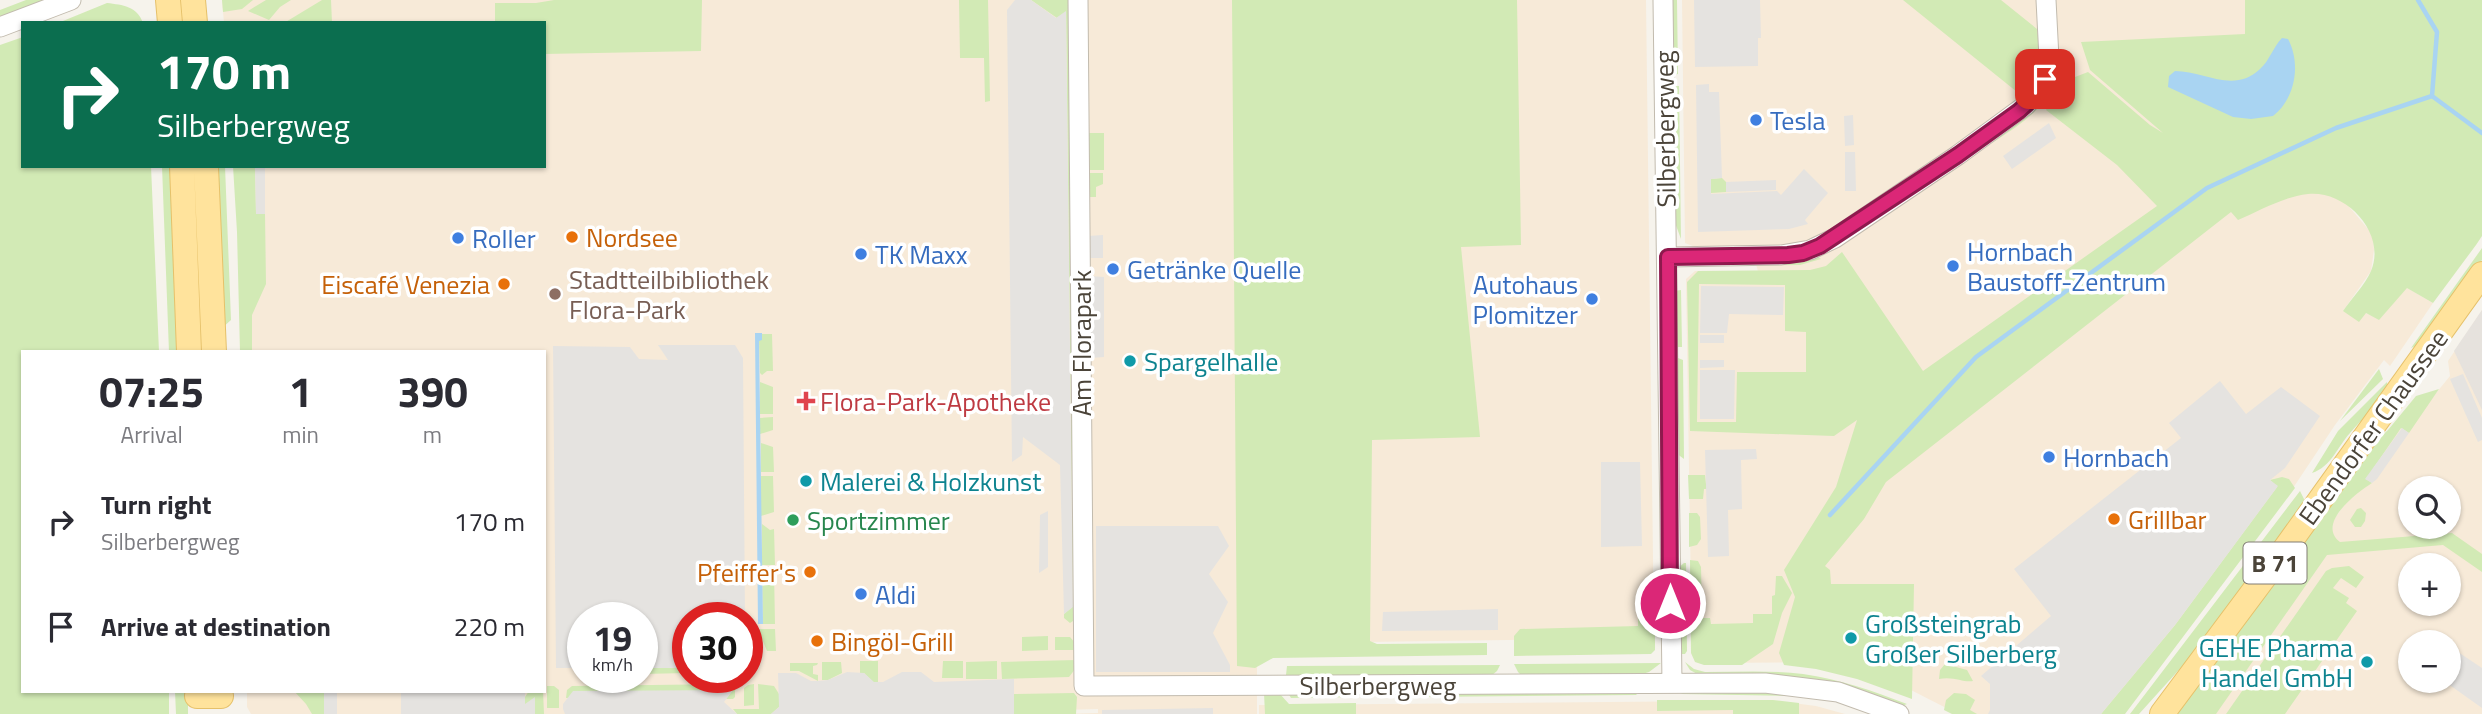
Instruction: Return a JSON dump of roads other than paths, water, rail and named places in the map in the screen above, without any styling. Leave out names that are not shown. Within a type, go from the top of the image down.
[{"type":"main road","points":[[168,0],[170,21]]},
{"type":"main road","points":[[193,0],[195,21]]},
{"type":"main road","points":[[182,168],[189,350]]},
{"type":"main road","points":[[206,168],[214,350]]},
{"type":"main road","name":"Ebendorfer Chaussee","points":[[2162,714],[2277,560],[2482,274]]},
{"type":"street","points":[[0,27],[71,0]]},
{"type":"street","name":"Am Florapark","points":[[1078,0],[1084,686]]},
{"type":"street","name":"Silberbergweg","points":[[1663,0],[1672,683]]},
{"type":"street","points":[[1668,257],[1781,255],[1811,250],[1835,238],[1958,155],[2026,105],[2041,87],[2049,58],[2046,0]]},
{"type":"street","name":"Silberbergweg","points":[[1084,686],[1765,682],[1850,695],[1899,714]]},
{"type":"water","points":[[2282,38],[2288,39],[2292,48],[2294,80],[2287,100],[2273,116],[2251,119],[2233,117],[2168,87],[2169,76],[2175,71],[2229,81],[2250,76],[2260,69]]},
{"type":"water","points":[[755,333],[762,333],[762,340],[759,341],[763,602],[758,602]]},
{"type":"waterway","points":[[2418,0],[2437,32],[2432,96],[2482,133]]},
{"type":"waterway","points":[[1830,515],[1976,357],[2207,188],[2336,128],[2432,96]]},
{"type":"place","name":"Tesla","points":[[1756,120]]},
{"type":"place","name":"Nordsee","points":[[572,237]]},
{"type":"place","name":"Roller","points":[[458,238]]},
{"type":"place","name":"TK Maxx","points":[[861,254]]},
{"type":"place","name":"Hornbach Baustoff-Zentrum","points":[[1953,266]]},
{"type":"place","name":"Getränke Quelle","points":[[1113,269]]},
{"type":"place","name":"Eiscafé Venezia","points":[[504,284]]},
{"type":"place","name":"Stadtteilbibliothek Flora-Park","points":[[555,294]]},
{"type":"place","name":"Autohaus Plomitzer","points":[[1592,299]]},
{"type":"place","name":"Spargelhalle","points":[[1130,361]]},
{"type":"place","name":"Flora-Park-Apotheke","points":[[806,401]]},
{"type":"place","name":"Hornbach","points":[[2049,457]]},
{"type":"place","name":"Malerei & Holzkunst","points":[[806,481]]},
{"type":"place","name":"Grillbar","points":[[2114,519]]},
{"type":"place","name":"Sportzimmer","points":[[793,520]]},
{"type":"place","name":"Pfeiffer's","points":[[810,572]]},
{"type":"place","name":"Aldi","points":[[861,594]]},
{"type":"place","name":"Großsteingrab Großer Silberberg","points":[[1851,638]]},
{"type":"place","name":"Bingöl-Grill","points":[[817,641]]},
{"type":"place","name":"GEHE Pharma Handel GmbH","points":[[2367,662]]}]
